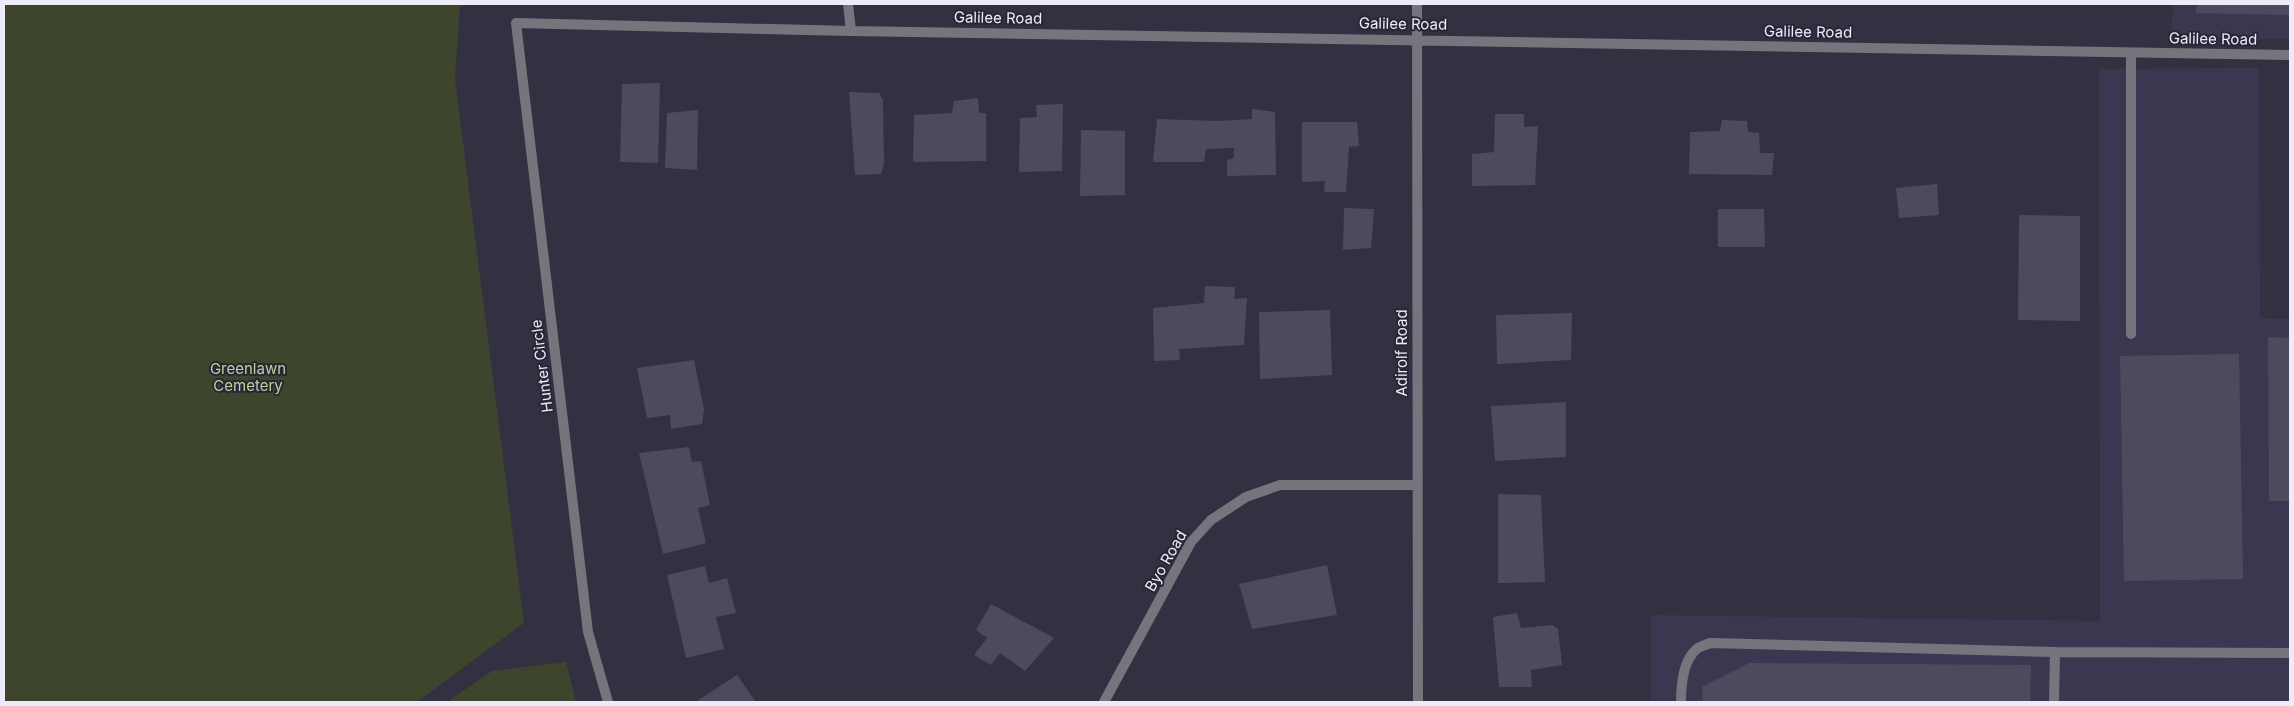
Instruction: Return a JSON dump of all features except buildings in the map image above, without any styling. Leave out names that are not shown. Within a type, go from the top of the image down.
[{"type":"street","points":[[848,4],[851,31]]},
{"type":"street","name":"Adirolf Road","points":[[1417,4],[1416,485],[1418,702]]},
{"type":"street","name":"Galilee Road","points":[[516,23],[851,31],[2290,55]]},
{"type":"street","name":"Hunter Circle","points":[[516,23],[588,632],[608,702]]},
{"type":"street","points":[[2131,53],[2131,334]]},
{"type":"street","name":"Byo Road","points":[[1104,702],[1191,542],[1211,520],[1246,497],[1280,485],[1416,485]]},
{"type":"street","points":[[1681,702],[1683,676],[1689,662],[1698,648],[1710,644],[2055,652],[2290,653]]},
{"type":"street","points":[[2054,702],[2055,652]]},
{"type":"shaded area","points":[[2173,4],[2290,4],[2290,39],[2171,38]]},
{"type":"shaded area","points":[[2259,68],[2260,318],[2290,319],[2290,702],[1651,702],[1651,615],[2100,621],[2099,69]]},
{"type":"green space","name":"Greenlawn Cemetery","points":[[4,4],[460,4],[455,79],[524,623],[417,702],[4,702]]},
{"type":"green space","points":[[566,662],[576,702],[447,702],[492,671]]}]
